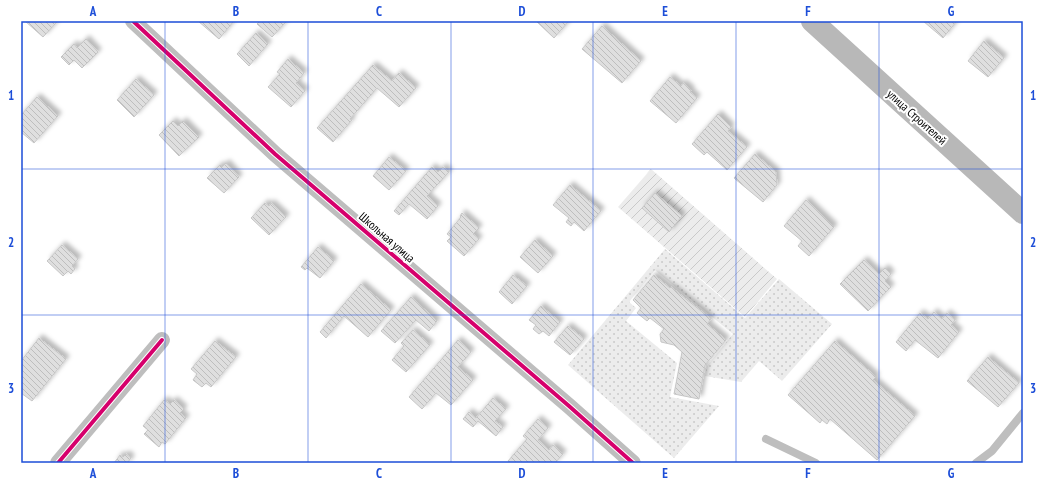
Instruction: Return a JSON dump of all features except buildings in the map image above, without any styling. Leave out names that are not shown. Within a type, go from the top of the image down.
[{"type":"main road","name":"улица Строителей","points":[[812,21],[1023,212]]},
{"type":"street","name":"Школьная улица","points":[[133,21],[275,154],[569,406],[633,463]]},
{"type":"street","points":[[58,463],[162,340]]},
{"type":"lane","points":[[976,463],[992,451],[1023,413]]},
{"type":"lane","points":[[766,438],[816,463]]},
{"type":"shaded area","points":[[651,169],[777,279],[745,317],[618,207]]},
{"type":"shaded area","points":[[665,249],[745,318],[779,279],[832,324],[782,381],[759,361],[741,382],[705,376],[707,366],[733,334],[655,270],[629,302],[636,308],[626,321],[677,363],[670,397],[719,406],[674,458],[568,365]]},
{"type":"cycle path","points":[[133,21],[275,154],[569,406],[633,463]]},
{"type":"cycle path","points":[[58,463],[162,340]]}]
